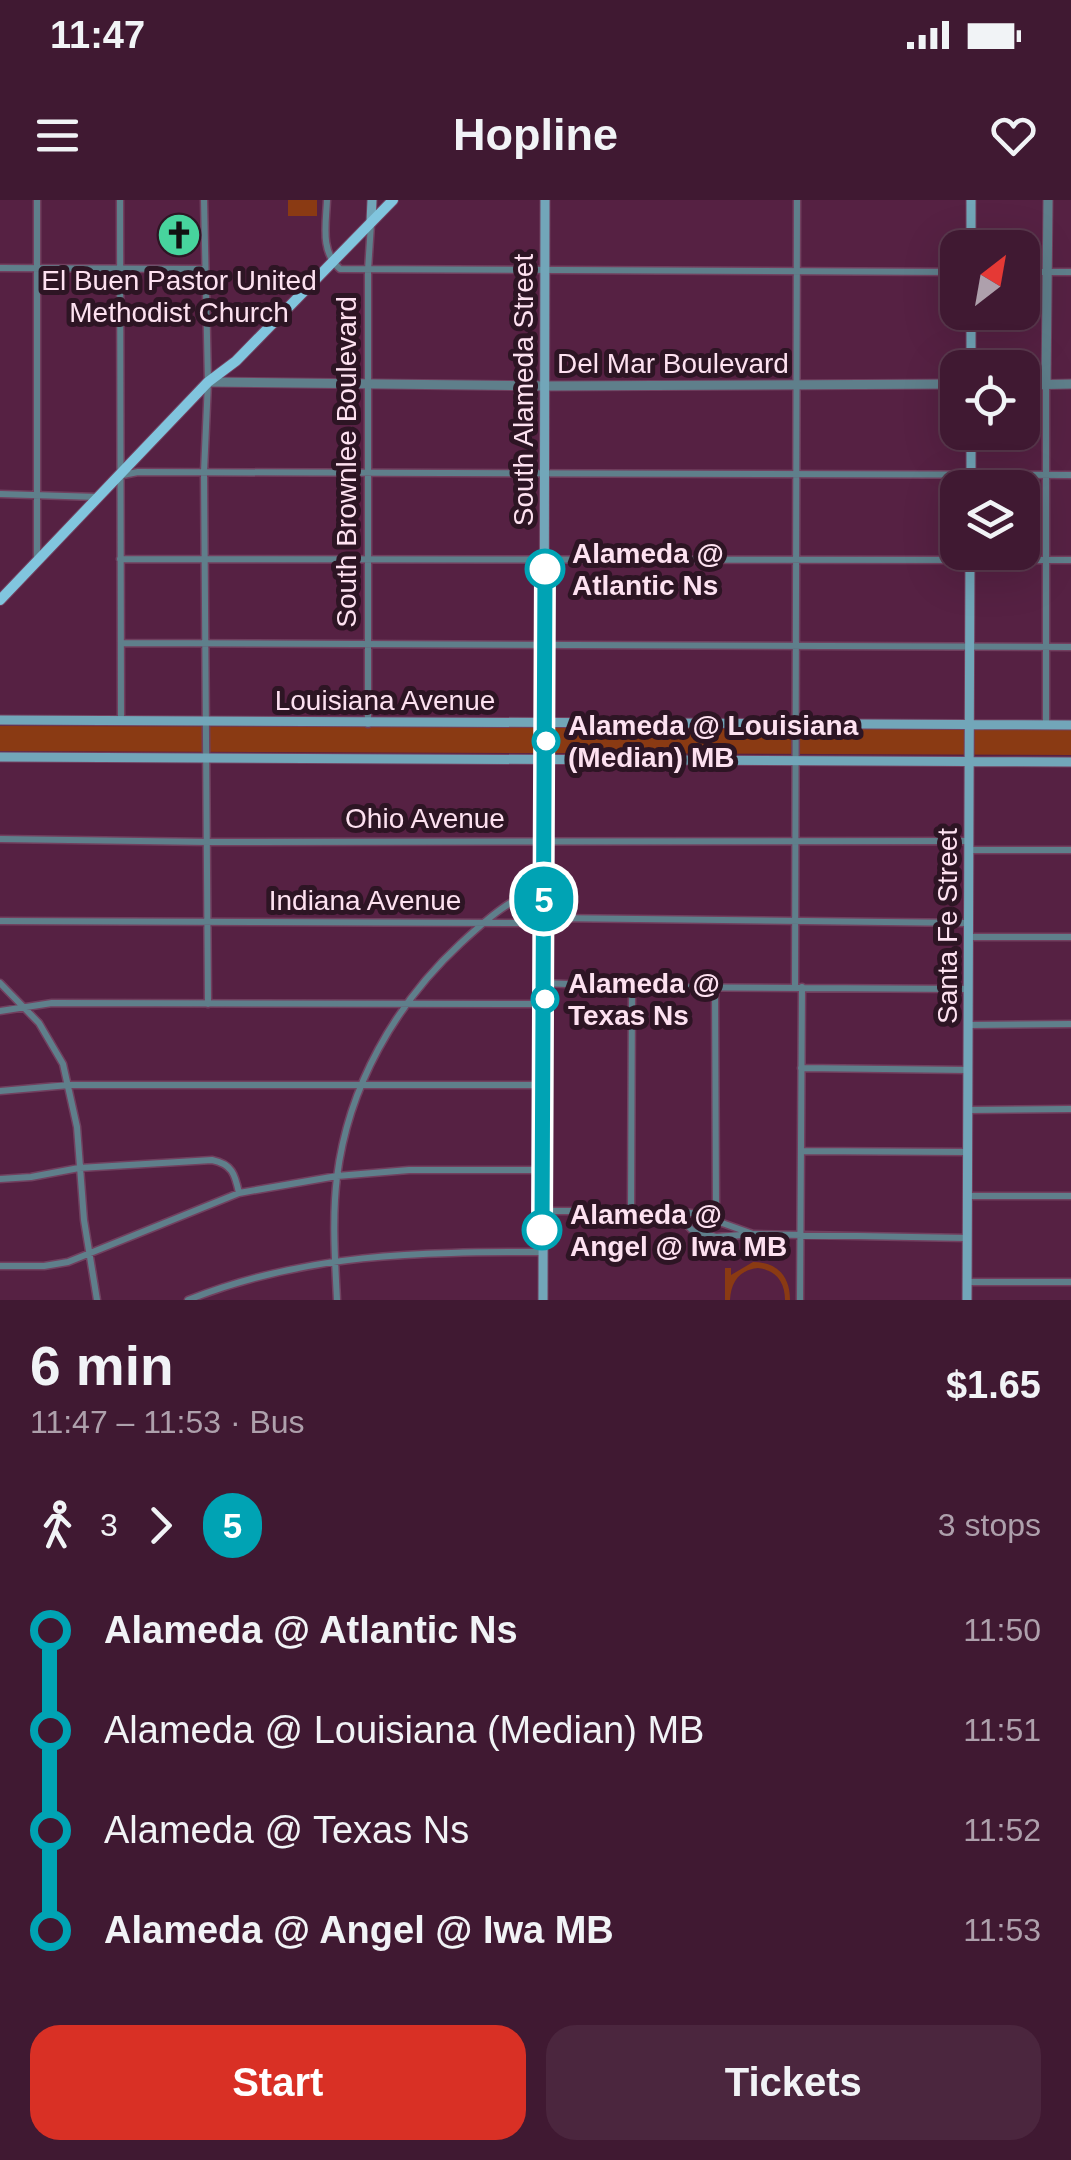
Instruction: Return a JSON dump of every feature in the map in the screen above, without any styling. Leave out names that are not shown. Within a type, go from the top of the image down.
[{"type":"main road","name":"South Brownlee Boulevard","points":[[372,200],[372,222]]},
{"type":"main road","points":[[0,600],[208,382],[236,361],[394,200]]},
{"type":"main road","name":"South Alameda Street","points":[[543,1300],[545,200]]},
{"type":"main road","points":[[971,200],[971,230]]},
{"type":"main road","name":"Santa Fe Street","points":[[967,1300],[970,570]]},
{"type":"main road","name":"Louisiana Avenue","points":[[0,720],[1071,725]]},
{"type":"main road","points":[[0,758],[1071,762]]},
{"type":"street","points":[[37,200],[37,560]]},
{"type":"street","points":[[120,200],[120,721]]},
{"type":"street","points":[[204,200],[208,382],[204,472],[208,1004]]},
{"type":"street","points":[[326,200],[326,247],[340,269],[940,272]]},
{"type":"street","points":[[797,200],[798,762],[794,841],[801,1068],[800,1300]]},
{"type":"street","points":[[1046,725],[1048,200]]},
{"type":"street","name":"South Brownlee Boulevard","points":[[368,724],[368,270],[372,222]]},
{"type":"street","points":[[0,268],[205,270]]},
{"type":"street","points":[[1040,272],[1071,272]]},
{"type":"street","name":"Del Mar Boulevard","points":[[208,382],[545,386],[940,384]]},
{"type":"street","points":[[1040,385],[1071,384]]},
{"type":"street","points":[[120,476],[138,472],[940,474]]},
{"type":"street","points":[[1040,475],[1071,475]]},
{"type":"street","points":[[0,494],[99,497]]},
{"type":"street","points":[[120,558],[795,560],[940,557]]},
{"type":"street","points":[[1040,560],[1071,560]]},
{"type":"street","points":[[121,643],[1071,647]]},
{"type":"street","name":"Ohio Avenue","points":[[0,839],[794,841],[1071,850]]},
{"type":"street","points":[[337,1300],[337,1176],[360,1085],[406,1004],[425,979],[483,922],[527,893],[544,888]]},
{"type":"street","name":"Indiana Avenue","points":[[0,921],[483,922],[553,918],[970,923]]},
{"type":"street","points":[[970,937],[1071,936]]},
{"type":"street","points":[[544,983],[970,988]]},
{"type":"street","points":[[0,984],[53,1044],[69,1084],[98,1300]]},
{"type":"street","points":[[631,1212],[632,987]]},
{"type":"street","points":[[711,1218],[716,1205],[715,987]]},
{"type":"street","points":[[0,1011],[52,1003],[545,1004]]},
{"type":"street","points":[[970,1025],[1071,1024]]},
{"type":"street","points":[[801,1068],[969,1070]]},
{"type":"street","points":[[0,1092],[69,1084],[543,1085]]},
{"type":"street","points":[[968,1110],[1071,1110]]},
{"type":"street","points":[[801,1152],[967,1152]]},
{"type":"street","points":[[0,1179],[79,1168],[212,1160],[225,1162],[232,1170],[239,1193]]},
{"type":"street","points":[[0,1266],[44,1266],[90,1255],[239,1193],[337,1176],[409,1170],[542,1170]]},
{"type":"street","points":[[966,1196],[1071,1196]]},
{"type":"street","points":[[542,1211],[678,1211],[754,1234]]},
{"type":"street","points":[[678,1211],[685,1225],[702,1234],[967,1238]]},
{"type":"street","points":[[188,1300],[251,1276],[335,1260],[437,1252],[542,1252]]},
{"type":"street","points":[[966,1282],[1071,1282]]},
{"type":"shaded area","points":[[288,200],[317,200],[317,216],[288,216]]},
{"type":"shaded area","points":[[0,726],[1071,728],[1071,755],[0,751]]},
{"type":"shaded area","points":[[753,1262],[781,1272],[790,1300],[785,1300],[778,1278],[758,1268],[741,1274],[734,1282],[730,1300],[725,1300],[725,1268],[731,1268],[731,1275]]},
{"type":"bus line","name":"5","points":[[542,1230],[545,569]]},
{"type":"place","name":"El Buen Pastor United Methodist Church","points":[[179,235]]},
{"type":"place","name":"Alameda @ Atlantic Ns","points":[[545,569]]},
{"type":"place","name":"Alameda @ Louisiana (Median) MB","points":[[546,741]]},
{"type":"place","name":"Alameda @ Texas Ns","points":[[545,999]]},
{"type":"place","name":"Alameda @ Angel @ Iwa MB","points":[[542,1230]]}]
